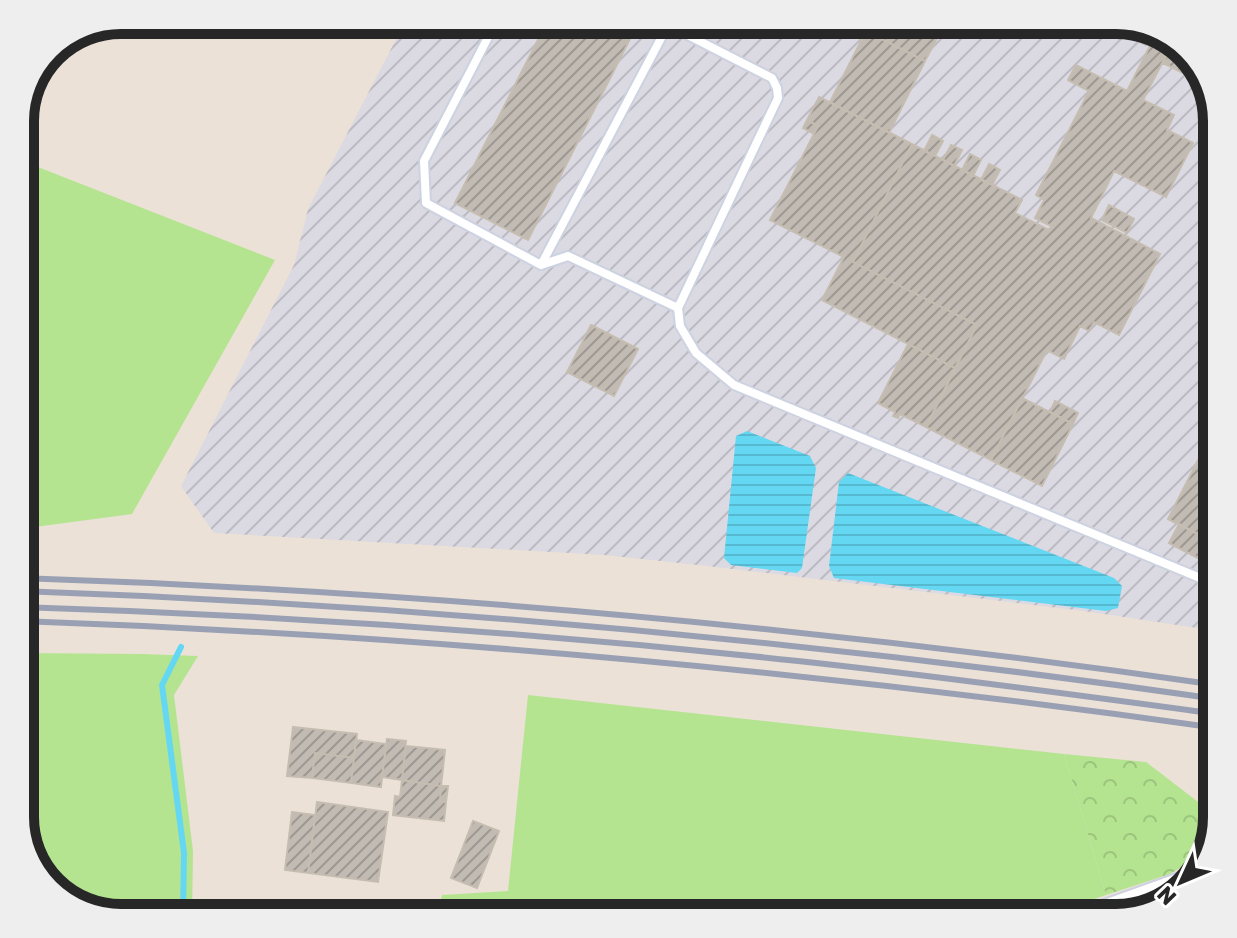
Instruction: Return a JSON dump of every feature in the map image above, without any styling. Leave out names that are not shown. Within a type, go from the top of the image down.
[{"type":"street","points":[[1116,904],[1171,884]]},
{"type":"lane","points":[[490,34],[424,161],[426,203],[541,265],[568,256],[678,308]]},
{"type":"lane","points":[[541,265],[663,34]]},
{"type":"lane","points":[[686,34],[772,78],[778,98],[678,308],[680,326],[696,353],[734,385],[1203,579]]},
{"type":"shaded area","points":[[399,34],[1116,34],[1154,43],[1178,59],[1185,68],[1200,98],[1203,121],[1203,629],[1084,611],[604,555],[214,533],[181,486],[294,265],[308,209]]},
{"type":"green space","points":[[34,165],[275,260],[132,514],[34,527]]},
{"type":"green space","points":[[34,653],[198,656],[174,695],[193,851],[192,904],[104,902],[83,895],[59,879],[43,855],[34,823]]},
{"type":"green space","points":[[528,695],[1064,754],[1106,895],[1079,904],[440,904],[442,895],[508,891]]},
{"type":"green space","points":[[1064,754],[1146,762],[1203,806],[1202,828],[1190,862],[1170,874],[1106,895]]},
{"type":"water","points":[[747,431],[810,456],[816,468],[802,568],[797,573],[731,565],[724,558],[736,436]]},
{"type":"water","points":[[848,473],[1114,578],[1122,586],[1118,608],[1106,611],[834,578],[829,566],[839,482]]},
{"type":"building","points":[[541,34],[632,35],[528,240],[455,203]]},
{"type":"building","points":[[864,34],[872,34],[925,61],[889,133],[830,102]]},
{"type":"building","points":[[872,34],[939,34],[925,61]]},
{"type":"building","points":[[1126,35],[1148,41],[1146,45]]},
{"type":"building","points":[[1152,42],[1168,51],[1143,100],[1174,115],[1167,130],[1193,143],[1166,197],[1114,171],[1091,218],[1160,254],[1119,335],[1094,322],[1089,331],[1080,326],[1064,359],[1047,350],[991,460],[926,427],[977,325],[853,262],[912,144],[1022,200],[1015,213],[1049,230],[1051,226],[1035,218],[1044,200],[1036,195],[1089,91],[1068,80],[1076,65],[1127,91]]},
{"type":"building","points":[[1168,52],[1190,77],[1163,63]]},
{"type":"building","points":[[819,97],[912,144],[853,262],[977,325],[955,368],[822,300],[844,257],[770,220],[818,126],[807,120]]},
{"type":"building","points":[[807,120],[818,126],[814,134],[803,128]]},
{"type":"building","points":[[932,135],[943,141],[935,156],[924,151]]},
{"type":"building","points":[[951,145],[962,150],[954,166],[943,160]]},
{"type":"building","points":[[970,154],[981,160],[973,176],[962,170]]},
{"type":"building","points":[[989,164],[1000,170],[992,185],[981,180]]},
{"type":"building","points":[[1109,205],[1134,219],[1127,233],[1102,220]]},
{"type":"building","points":[[591,325],[638,349],[614,396],[567,372]]},
{"type":"building","points":[[908,344],[955,368],[926,427],[900,414],[898,418],[893,416],[895,412],[878,403]]},
{"type":"building","points":[[1022,398],[1073,424],[1042,486],[991,460]]},
{"type":"building","points":[[1055,401],[1078,413],[1073,424],[1050,412]]},
{"type":"building","points":[[1203,450],[1203,537],[1168,519]]},
{"type":"building","points":[[1179,524],[1203,537],[1203,561],[1169,543]]},
{"type":"building","points":[[293,727],[357,734],[354,758],[315,753],[312,778],[287,776]]},
{"type":"building","points":[[387,739],[406,741],[402,780],[382,777]]},
{"type":"building","points":[[356,740],[386,744],[381,787],[351,783]]},
{"type":"building","points":[[406,746],[445,750],[441,786],[402,780]]},
{"type":"building","points":[[315,753],[354,758],[351,783],[312,778]]},
{"type":"building","points":[[402,780],[441,786],[440,801],[446,802],[444,821],[393,815],[395,796],[400,797]]},
{"type":"building","points":[[441,786],[448,786],[446,802],[440,801]]},
{"type":"building","points":[[317,802],[388,812],[378,882],[308,873]]},
{"type":"building","points":[[292,812],[315,815],[308,873],[285,870]]},
{"type":"building","points":[[473,821],[499,831],[477,888],[451,878]]},
{"type":"waterway","points":[[181,647],[162,685],[184,853],[183,904]]},
{"type":"railway","points":[[34,579],[321,592],[620,615],[919,646],[1203,683]]},
{"type":"railway","points":[[34,592],[320,606],[620,629],[919,660],[1203,697]]},
{"type":"railway","points":[[34,608],[312,620],[604,642],[903,673],[1203,712]]},
{"type":"railway","points":[[34,622],[320,636],[620,659],[919,690],[1203,726]]}]
